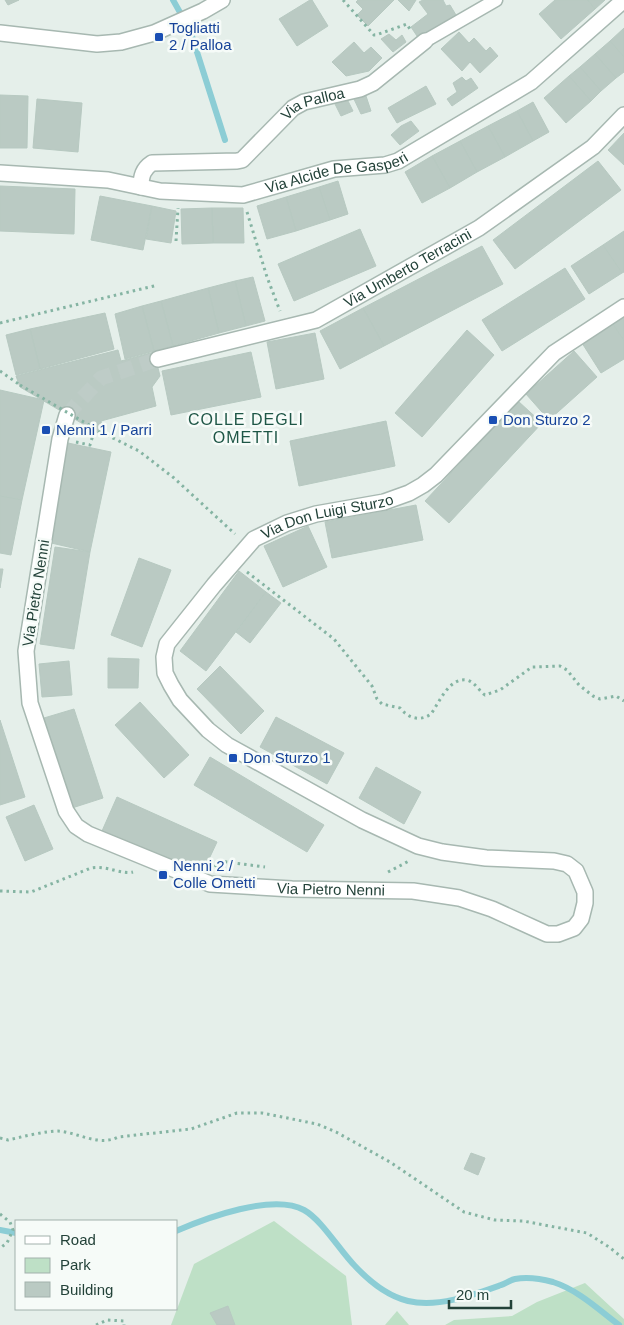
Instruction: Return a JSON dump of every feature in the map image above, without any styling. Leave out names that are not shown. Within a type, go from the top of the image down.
[{"type":"street","points":[[0,33],[98,44],[121,42],[171,26],[222,0]]},
{"type":"street","name":"Via Alcide De Gasperi","points":[[0,173],[108,180],[160,192],[243,194],[334,169],[385,165],[398,160],[532,82],[624,0]]},
{"type":"street","name":"Via Palloa","points":[[141,187],[144,168],[152,163],[242,160],[293,108],[304,102],[360,89],[373,83],[422,43]]},
{"type":"street","name":"Via Umberto Terracini","points":[[158,359],[316,320],[368,293],[479,228],[593,147],[624,115]]},
{"type":"street","name":"Via Don Luigi Sturzo","points":[[442,852],[418,846],[362,820],[240,754],[208,730],[180,700],[170,685],[165,673],[164,657],[167,644],[254,539],[287,523],[316,514],[384,502],[424,485],[436,475],[554,353],[624,307]]},
{"type":"street","name":"Via Pietro Nenni","points":[[67,415],[60,439],[26,651],[30,703],[66,811],[76,826],[88,834],[210,884],[292,889],[413,891],[459,898],[492,909],[547,934],[566,932],[574,928],[581,919],[585,892],[576,871],[567,864],[554,861],[486,858],[442,852]]},
{"type":"lane","name":"Via Palloa","points":[[422,43],[496,0]]},
{"type":"path","points":[[343,0],[374,34],[376,35],[407,24],[422,43]]},
{"type":"path","points":[[176,241],[179,192]]},
{"type":"path","points":[[243,194],[259,251],[281,312],[303,324]]},
{"type":"path","points":[[0,323],[158,285]]},
{"type":"path","points":[[0,371],[11,380],[101,432],[139,451],[185,486],[247,547]]},
{"type":"path","points":[[60,439],[90,445],[96,428]]},
{"type":"path","points":[[234,562],[334,639],[372,686],[377,699],[382,704],[400,708],[405,714],[412,717],[426,718],[431,714],[452,684],[458,681],[467,680],[485,695],[500,690],[534,666],[560,666],[567,670],[578,685],[593,696],[600,698],[616,696],[624,701]]},
{"type":"path","points":[[0,891],[31,892],[100,866],[132,873],[144,857]]},
{"type":"path","points":[[0,1138],[8,1140],[57,1131],[94,1139],[113,1140],[118,1137],[190,1130],[237,1113],[262,1113],[317,1124],[336,1132],[390,1162],[464,1212],[495,1220],[523,1221],[587,1233],[624,1259]]},
{"type":"path","points":[[0,1214],[10,1222],[13,1230],[7,1243],[0,1248]]},
{"type":"path","points":[[96,1325],[107,1320],[124,1321],[124,1325]]},
{"type":"green space","points":[[274,1221],[346,1276],[352,1325],[171,1325],[194,1264]]},
{"type":"green space","points":[[585,1283],[624,1319],[624,1325],[445,1325],[454,1320],[512,1316],[537,1302]]},
{"type":"green space","points":[[397,1311],[409,1325],[385,1325]]},
{"type":"building","points":[[5,0],[19,0],[8,5]]},
{"type":"building","points":[[312,0],[328,26],[297,46],[279,19]]},
{"type":"building","points":[[358,0],[394,0],[368,26],[357,15],[363,9],[356,2]]},
{"type":"building","points":[[398,0],[416,0],[409,11]]},
{"type":"building","points":[[423,0],[443,0],[446,6],[450,5],[456,15],[419,39],[411,27],[428,14],[419,2]]},
{"type":"building","points":[[555,0],[588,0],[595,9],[561,39],[539,14]]},
{"type":"building","points":[[588,0],[605,0],[595,9]]},
{"type":"building","points":[[624,28],[624,57],[610,41]]},
{"type":"building","points":[[459,32],[469,43],[474,38],[486,51],[490,47],[498,56],[480,73],[470,62],[462,71],[441,49]]},
{"type":"building","points":[[389,34],[396,40],[402,35],[406,42],[393,52],[381,39]]},
{"type":"building","points":[[610,41],[624,57],[624,72],[616,78],[595,54]]},
{"type":"building","points":[[354,42],[364,53],[371,47],[382,58],[369,71],[346,76],[332,62]]},
{"type":"building","points":[[595,54],[616,78],[601,91],[580,67]]},
{"type":"building","points":[[580,67],[601,91],[591,101],[569,76]]},
{"type":"building","points":[[569,76],[591,101],[566,123],[544,98]]},
{"type":"building","points":[[462,77],[466,81],[471,78],[478,88],[452,106],[447,99],[457,92],[453,83]]},
{"type":"building","points":[[426,86],[436,104],[397,123],[388,108]]},
{"type":"building","points":[[365,93],[371,111],[361,114],[353,97]]},
{"type":"building","points":[[0,95],[28,96],[27,148],[0,148]]},
{"type":"building","points":[[346,97],[353,111],[341,116],[334,102]]},
{"type":"building","points":[[37,99],[82,103],[78,152],[33,148]]},
{"type":"building","points":[[533,102],[549,132],[533,141],[517,111]]},
{"type":"building","points":[[517,111],[533,141],[505,157],[488,126]]},
{"type":"building","points":[[411,121],[419,131],[400,145],[391,135],[401,126]]},
{"type":"building","points":[[488,126],[505,157],[477,172],[460,141]]},
{"type":"building","points":[[624,133],[624,165],[608,150]]},
{"type":"building","points":[[460,141],[477,172],[450,188],[432,156]]},
{"type":"building","points":[[432,156],[450,188],[422,203],[405,172]]},
{"type":"building","points":[[598,161],[621,190],[515,269],[493,240]]},
{"type":"building","points":[[338,181],[348,214],[330,220],[319,187]]},
{"type":"building","points":[[0,186],[75,189],[74,234],[0,231]]},
{"type":"building","points":[[319,187],[330,220],[296,231],[286,197]]},
{"type":"building","points":[[100,196],[152,206],[143,250],[91,240]]},
{"type":"building","points":[[286,197],[296,231],[267,239],[257,206]]},
{"type":"building","points":[[152,206],[176,211],[171,243],[146,239]]},
{"type":"building","points":[[212,208],[243,208],[244,243],[213,243]]},
{"type":"building","points":[[212,208],[213,243],[182,244],[181,209]]},
{"type":"building","points":[[360,229],[376,266],[294,301],[278,264]]},
{"type":"building","points":[[624,231],[624,272],[622,273],[603,245]]},
{"type":"building","points":[[603,245],[622,273],[589,294],[571,266]]},
{"type":"building","points":[[482,246],[503,284],[384,346],[363,308]]},
{"type":"building","points":[[565,268],[585,299],[502,351],[482,320]]},
{"type":"building","points":[[253,277],[265,321],[246,326],[235,281]]},
{"type":"building","points":[[235,281],[246,326],[219,333],[208,288]]},
{"type":"building","points":[[208,288],[219,333],[173,346],[161,301]]},
{"type":"building","points":[[161,301],[173,346],[154,351],[142,306]]},
{"type":"building","points":[[142,306],[154,351],[125,359],[115,314]]},
{"type":"building","points":[[363,308],[384,346],[340,369],[320,331]]},
{"type":"building","points":[[105,313],[114,349],[40,369],[30,329]]},
{"type":"building","points":[[624,317],[624,341],[613,324]]},
{"type":"building","points":[[613,324],[624,341],[624,359],[601,373],[582,343]]},
{"type":"building","points":[[30,329],[40,369],[16,375],[6,335]]},
{"type":"building","points":[[467,330],[494,355],[422,437],[395,413]]},
{"type":"building","points":[[315,333],[324,379],[276,389],[267,342]]},
{"type":"building","points":[[118,350],[121,361],[154,352],[160,376],[152,387],[156,406],[101,421],[102,430],[100,434],[20,387],[16,376]]},
{"type":"building","points":[[574,351],[597,377],[549,420],[526,394]]},
{"type":"building","points":[[251,352],[261,397],[171,415],[162,371]]},
{"type":"building","points":[[0,390],[44,400],[22,500],[0,496]]},
{"type":"building","points":[[518,401],[542,423],[449,523],[425,501]]},
{"type":"building","points":[[386,421],[395,466],[299,486],[290,441]]},
{"type":"building","points":[[68,443],[111,452],[90,552],[47,542]]},
{"type":"building","points":[[0,496],[22,500],[11,555],[0,553]]},
{"type":"building","points":[[416,505],[423,540],[332,558],[325,522]]},
{"type":"building","points":[[308,526],[327,567],[283,587],[264,546]]},
{"type":"building","points":[[55,547],[90,552],[74,649],[40,644]]},
{"type":"building","points":[[139,558],[171,570],[142,647],[111,635]]},
{"type":"building","points":[[0,569],[3,569],[0,588]]},
{"type":"building","points":[[239,571],[266,592],[206,671],[180,651]]},
{"type":"building","points":[[266,592],[281,603],[250,643],[236,632]]},
{"type":"building","points":[[108,658],[139,659],[138,688],[108,688]]},
{"type":"building","points":[[69,661],[72,695],[42,697],[39,664]]},
{"type":"building","points":[[220,666],[264,711],[241,734],[197,689]]},
{"type":"building","points":[[140,702],[189,755],[164,778],[115,725]]},
{"type":"building","points":[[74,709],[103,798],[72,808],[44,718]]},
{"type":"building","points":[[276,717],[344,753],[327,784],[260,747]]},
{"type":"building","points":[[0,720],[25,797],[0,805]]},
{"type":"building","points":[[210,757],[324,825],[307,852],[194,785]]},
{"type":"building","points":[[376,767],[421,792],[404,824],[359,798]]},
{"type":"building","points":[[117,797],[217,842],[201,876],[102,831]]},
{"type":"building","points":[[34,805],[53,849],[25,861],[6,817]]},
{"type":"building","points":[[471,1153],[485,1158],[478,1175],[464,1169]]},
{"type":"building","points":[[228,1306],[235,1325],[217,1325],[210,1313]]},
{"type":"waterway","points":[[173,0],[190,30],[225,140]]},
{"type":"waterway","points":[[178,1230],[240,1209],[275,1204],[291,1205],[311,1215],[367,1278],[379,1288],[400,1299],[419,1303],[443,1302],[479,1293],[515,1279],[539,1279],[562,1285],[571,1290],[619,1325]]},
{"type":"waterway","points":[[0,1230],[15,1233]]},
{"type":"tunnel","points":[[67,415],[101,378],[158,359]]},
{"type":"place","name":"Togliatti 2 / Palloa","points":[[159,37]]},
{"type":"place","name":"Don Sturzo 2","points":[[493,420]]},
{"type":"place","name":"Nenni 1 / Parri","points":[[46,430]]},
{"type":"place","name":"Don Sturzo 1","points":[[233,758]]},
{"type":"place","name":"Nenni 2 / Colle Ometti","points":[[163,875]]},
{"type":"district","name":"COLLE DEGLI OMETTI","points":[[246,428]]}]
